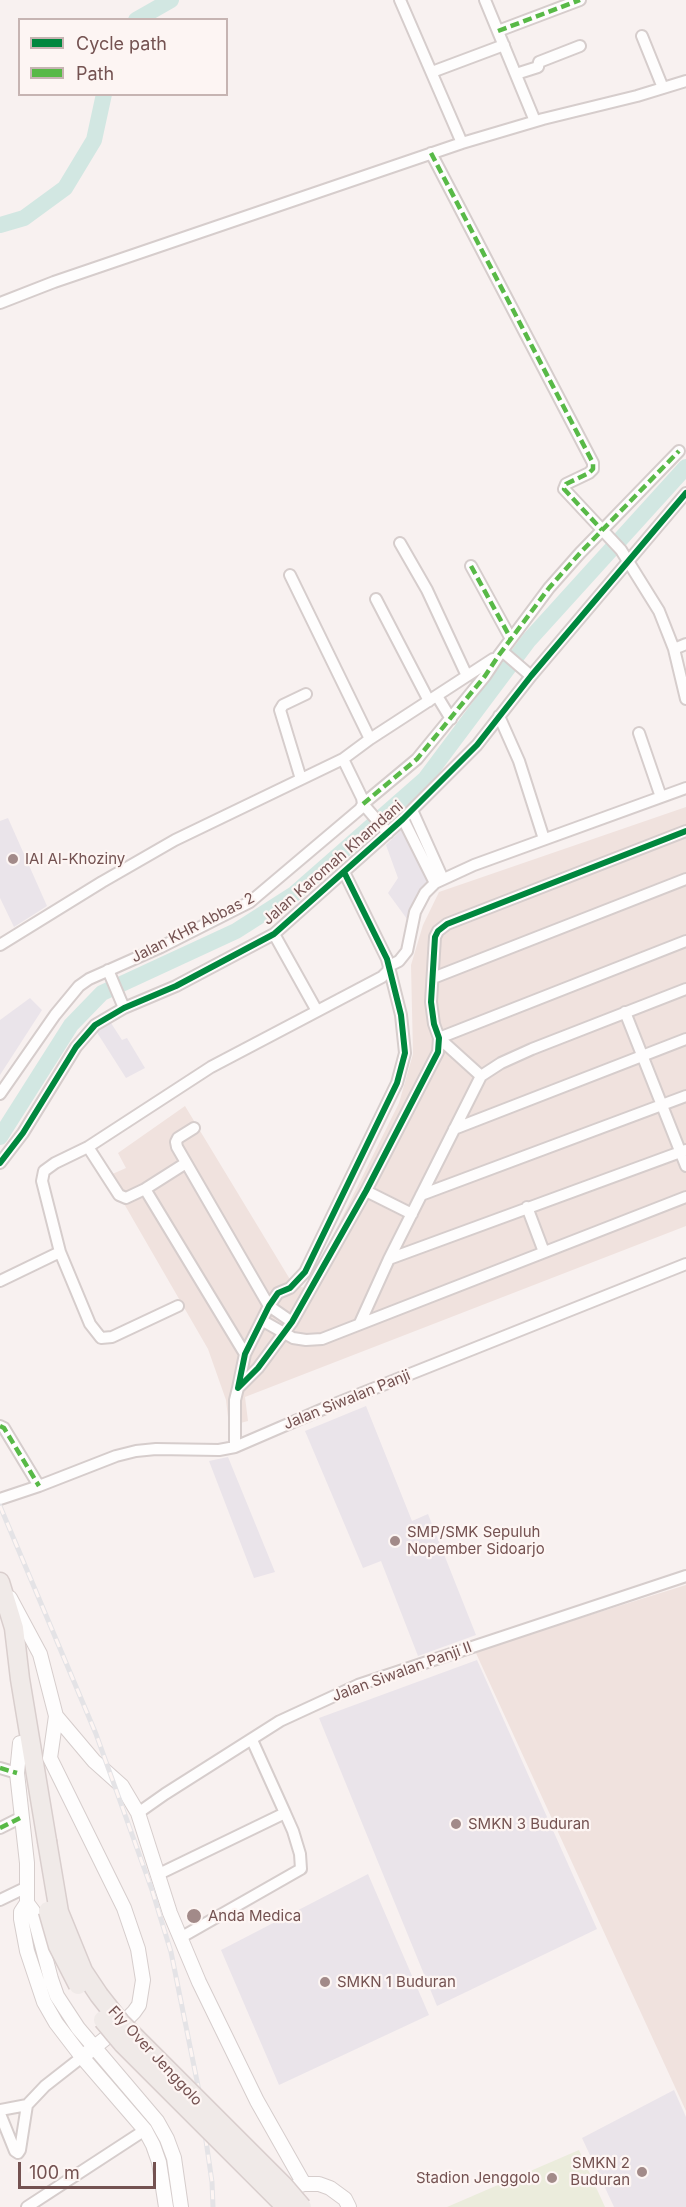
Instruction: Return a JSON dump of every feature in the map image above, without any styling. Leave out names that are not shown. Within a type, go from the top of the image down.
[{"type":"highway","points":[[0,1582],[14,1628],[41,1844]]},
{"type":"highway","points":[[0,1618],[20,1743],[41,1844]]},
{"type":"highway","name":"Fly Over Jenggolo","points":[[41,1844],[41,1881],[58,1946],[71,1974],[88,2001],[123,2044],[286,2207]]},
{"type":"highway","name":"Fly Over Jenggolo","points":[[41,1844],[59,1912],[83,1971],[99,1995],[121,2023],[284,2186],[302,2207]]},
{"type":"street","points":[[400,0],[462,143]]},
{"type":"street","points":[[485,0],[535,122]]},
{"type":"street","points":[[498,31],[573,1]]},
{"type":"street","points":[[642,36],[663,88]]},
{"type":"street","points":[[432,72],[504,45]]},
{"type":"street","points":[[516,74],[580,46]]},
{"type":"street","points":[[0,303],[54,282],[315,192],[387,170],[431,153],[686,81]]},
{"type":"street","points":[[431,153],[592,463],[593,469],[589,473],[566,484],[564,489],[621,550],[659,611],[674,649],[686,699]]},
{"type":"street","name":"Jalan KHR Abbas 2","points":[[0,1094],[70,994],[89,979],[109,973],[250,902],[360,809],[366,807],[417,759],[503,654],[511,639],[549,588],[605,533],[679,451]]},
{"type":"street","name":"Jalan Karomah Khamdani","points":[[0,1163],[23,1133],[64,1064],[95,1025],[123,1005],[176,986],[274,934],[344,872],[386,830],[404,819],[477,745],[527,673],[629,562],[686,494]]},
{"type":"street","points":[[400,543],[427,590],[467,676]]},
{"type":"street","points":[[471,566],[511,639]]},
{"type":"street","points":[[290,575],[370,739]]},
{"type":"street","points":[[376,599],[433,698],[451,719]]},
{"type":"street","points":[[674,649],[686,644]]},
{"type":"street","points":[[0,945],[175,840],[343,759],[370,739],[503,654],[527,673]]},
{"type":"street","points":[[301,779],[280,710],[283,705],[306,694]]},
{"type":"street","points":[[499,716],[519,761],[544,839]]},
{"type":"street","points":[[639,733],[661,797]]},
{"type":"street","points":[[343,759],[366,807],[386,830]]},
{"type":"street","points":[[178,1306],[112,1337],[101,1338],[90,1324],[60,1252],[42,1176],[49,1167],[88,1147],[211,1067],[382,977],[389,966],[399,961],[407,951],[419,902],[439,881],[474,865],[686,788]]},
{"type":"street","points":[[412,810],[439,881]]},
{"type":"street","points":[[404,819],[439,881]]},
{"type":"street","points":[[481,1076],[440,1038],[434,1024],[431,1002],[435,937],[438,931],[447,924],[686,831]]},
{"type":"street","points":[[235,1447],[235,1400],[245,1354],[269,1306],[279,1293],[290,1288],[305,1272],[397,1083],[405,1053],[401,1015],[389,966],[344,872]]},
{"type":"street","points":[[433,978],[686,879]]},
{"type":"street","points":[[274,934],[317,1011]]},
{"type":"street","points":[[440,1038],[686,941]]},
{"type":"street","points":[[109,973],[123,1005]]},
{"type":"street","points":[[360,1323],[389,1259],[481,1076],[501,1063],[686,989]]},
{"type":"street","points":[[625,1012],[662,1106],[683,1151],[686,1166]]},
{"type":"street","points":[[238,1388],[258,1368],[292,1322],[366,1191],[431,1068],[438,1052],[440,1038]]},
{"type":"street","points":[[454,1129],[686,1039]]},
{"type":"street","points":[[421,1195],[686,1096]]},
{"type":"street","points":[[194,1128],[178,1138],[176,1142],[186,1163],[269,1306],[292,1322]]},
{"type":"street","points":[[88,1147],[118,1195],[126,1198],[186,1163]]},
{"type":"street","points":[[389,1259],[683,1151]]},
{"type":"street","points":[[145,1189],[245,1354]]},
{"type":"street","points":[[366,1191],[412,1214]]},
{"type":"street","points":[[263,1321],[293,1338],[314,1341],[686,1197]]},
{"type":"street","points":[[527,1207],[544,1252]]},
{"type":"street","points":[[0,1281],[60,1252]]},
{"type":"street","name":"Jalan Siwalan Panji","points":[[0,1499],[116,1456],[136,1451],[219,1450],[235,1447],[341,1402],[686,1264]]},
{"type":"street","points":[[0,1426],[4,1428],[39,1486]]},
{"type":"street","name":"Jalan Siwalan Panji II","points":[[138,1813],[280,1721],[358,1685],[686,1576]]},
{"type":"street","points":[[0,1582],[40,1654],[56,1716],[50,1758],[124,1908],[138,1949],[143,1980],[139,2005],[116,2030],[45,2086],[27,2105],[0,2112],[4,2141],[18,2153],[21,2150],[27,2105]]},
{"type":"street","points":[[56,1716],[94,1761],[122,1786],[138,1813],[180,1938],[257,2101],[304,2184]]},
{"type":"street","points":[[180,1938],[301,1869],[300,1854],[285,1813],[252,1740]]},
{"type":"street","points":[[20,1743],[16,1773],[27,1863],[27,1902],[21,1912],[27,1951],[41,1994],[56,2023],[145,2130],[159,2162],[166,2207]]},
{"type":"street","points":[[0,1768],[16,1773]]},
{"type":"street","points":[[159,1874],[285,1813]]},
{"type":"street","points":[[0,1828],[20,1818]]},
{"type":"street","points":[[0,1900],[27,1887]]},
{"type":"street","points":[[27,1902],[33,1911],[57,1996],[66,2012],[157,2121],[167,2139],[174,2158],[181,2207]]},
{"type":"street","points":[[27,2207],[145,2130]]},
{"type":"street","points":[[286,2207],[288,2192],[304,2184],[319,2184],[330,2188],[345,2199],[350,2207]]},
{"type":"shaded area","points":[[686,807],[686,1226],[245,1397],[248,1421],[229,1426],[226,1400],[208,1349],[108,1176],[126,1168],[118,1153],[185,1106],[294,1286],[307,1288],[399,1103],[413,1054],[411,965],[423,925],[439,892]]},
{"type":"shaded area","name":"IAI Al-Khoziny","points":[[8,818],[47,906],[14,927],[0,898],[0,821]]},
{"type":"shaded area","points":[[412,819],[439,875],[429,881],[421,892],[407,919],[388,893],[398,878],[386,845]]},
{"type":"shaded area","points":[[30,998],[42,1010],[0,1075],[0,1020]]},
{"type":"shaded area","points":[[111,1023],[122,1040],[127,1038],[145,1068],[126,1078],[96,1031]]},
{"type":"shaded area","name":"SMP/SMK Sepuluh Nopember Sidoarjo","points":[[366,1406],[412,1521],[428,1514],[476,1635],[418,1656],[381,1561],[363,1568],[305,1431]]},
{"type":"shaded area","points":[[228,1457],[275,1572],[254,1578],[209,1461]]},
{"type":"shaded area","points":[[686,1585],[686,2111],[475,1651]]},
{"type":"shaded area","name":"SMKN 3 Buduran","points":[[477,1660],[597,1929],[437,2006],[319,1718]]},
{"type":"shaded area","name":"SMKN 1 Buduran","points":[[368,1874],[429,2015],[279,2085],[221,1950]]},
{"type":"shaded area","name":"SMKN 2 Buduran","points":[[674,2090],[686,2117],[686,2207],[614,2207],[582,2138]]},
{"type":"green space","name":"Stadion Jenggolo","points":[[579,2150],[605,2207],[447,2207]]},
{"type":"waterway","points":[[140,18],[171,0]]},
{"type":"waterway","points":[[0,225],[24,218],[65,188],[94,140],[104,96]]},
{"type":"waterway","points":[[0,1137],[71,1025],[102,993],[236,931],[294,894],[425,779],[529,640],[686,467]]},
{"type":"railway","points":[[0,1506],[96,1734],[152,1890],[171,1952],[198,2086],[212,2182],[213,2207]]},
{"type":"marked path","points":[[498,31],[580,0]]},
{"type":"marked path","points":[[431,153],[593,463],[593,469],[589,473],[566,484],[564,489],[602,530]]},
{"type":"marked path","points":[[363,804],[417,759],[485,676],[549,588],[679,451]]},
{"type":"marked path","points":[[471,566],[511,639]]},
{"type":"marked path","points":[[0,1426],[4,1428],[39,1486]]},
{"type":"marked path","points":[[0,1768],[17,1773]]},
{"type":"marked path","points":[[0,1828],[20,1818]]},
{"type":"cycle path","points":[[0,1163],[23,1133],[76,1047],[95,1025],[124,1008],[176,986],[274,934],[403,819],[477,745],[531,676],[686,493]]},
{"type":"cycle path","points":[[344,872],[387,959],[401,1015],[405,1053],[397,1083],[305,1272],[290,1288],[278,1293],[245,1354],[238,1388],[258,1368],[292,1322],[366,1191],[438,1052],[439,1038],[434,1024],[431,1002],[435,937],[438,931],[447,924],[686,831]]},
{"type":"place","name":"IAI Al-Khoziny","points":[[13,859]]},
{"type":"place","name":"SMP/SMK Sepuluh Nopember Sidoarjo","points":[[395,1541]]},
{"type":"place","name":"SMKN 3 Buduran","points":[[456,1824]]},
{"type":"place","name":"Anda Medica","points":[[194,1916]]},
{"type":"place","name":"SMKN 1 Buduran","points":[[325,1982]]},
{"type":"place","name":"SMKN 2 Buduran","points":[[642,2172]]},
{"type":"place","name":"Stadion Jenggolo","points":[[552,2178]]}]
